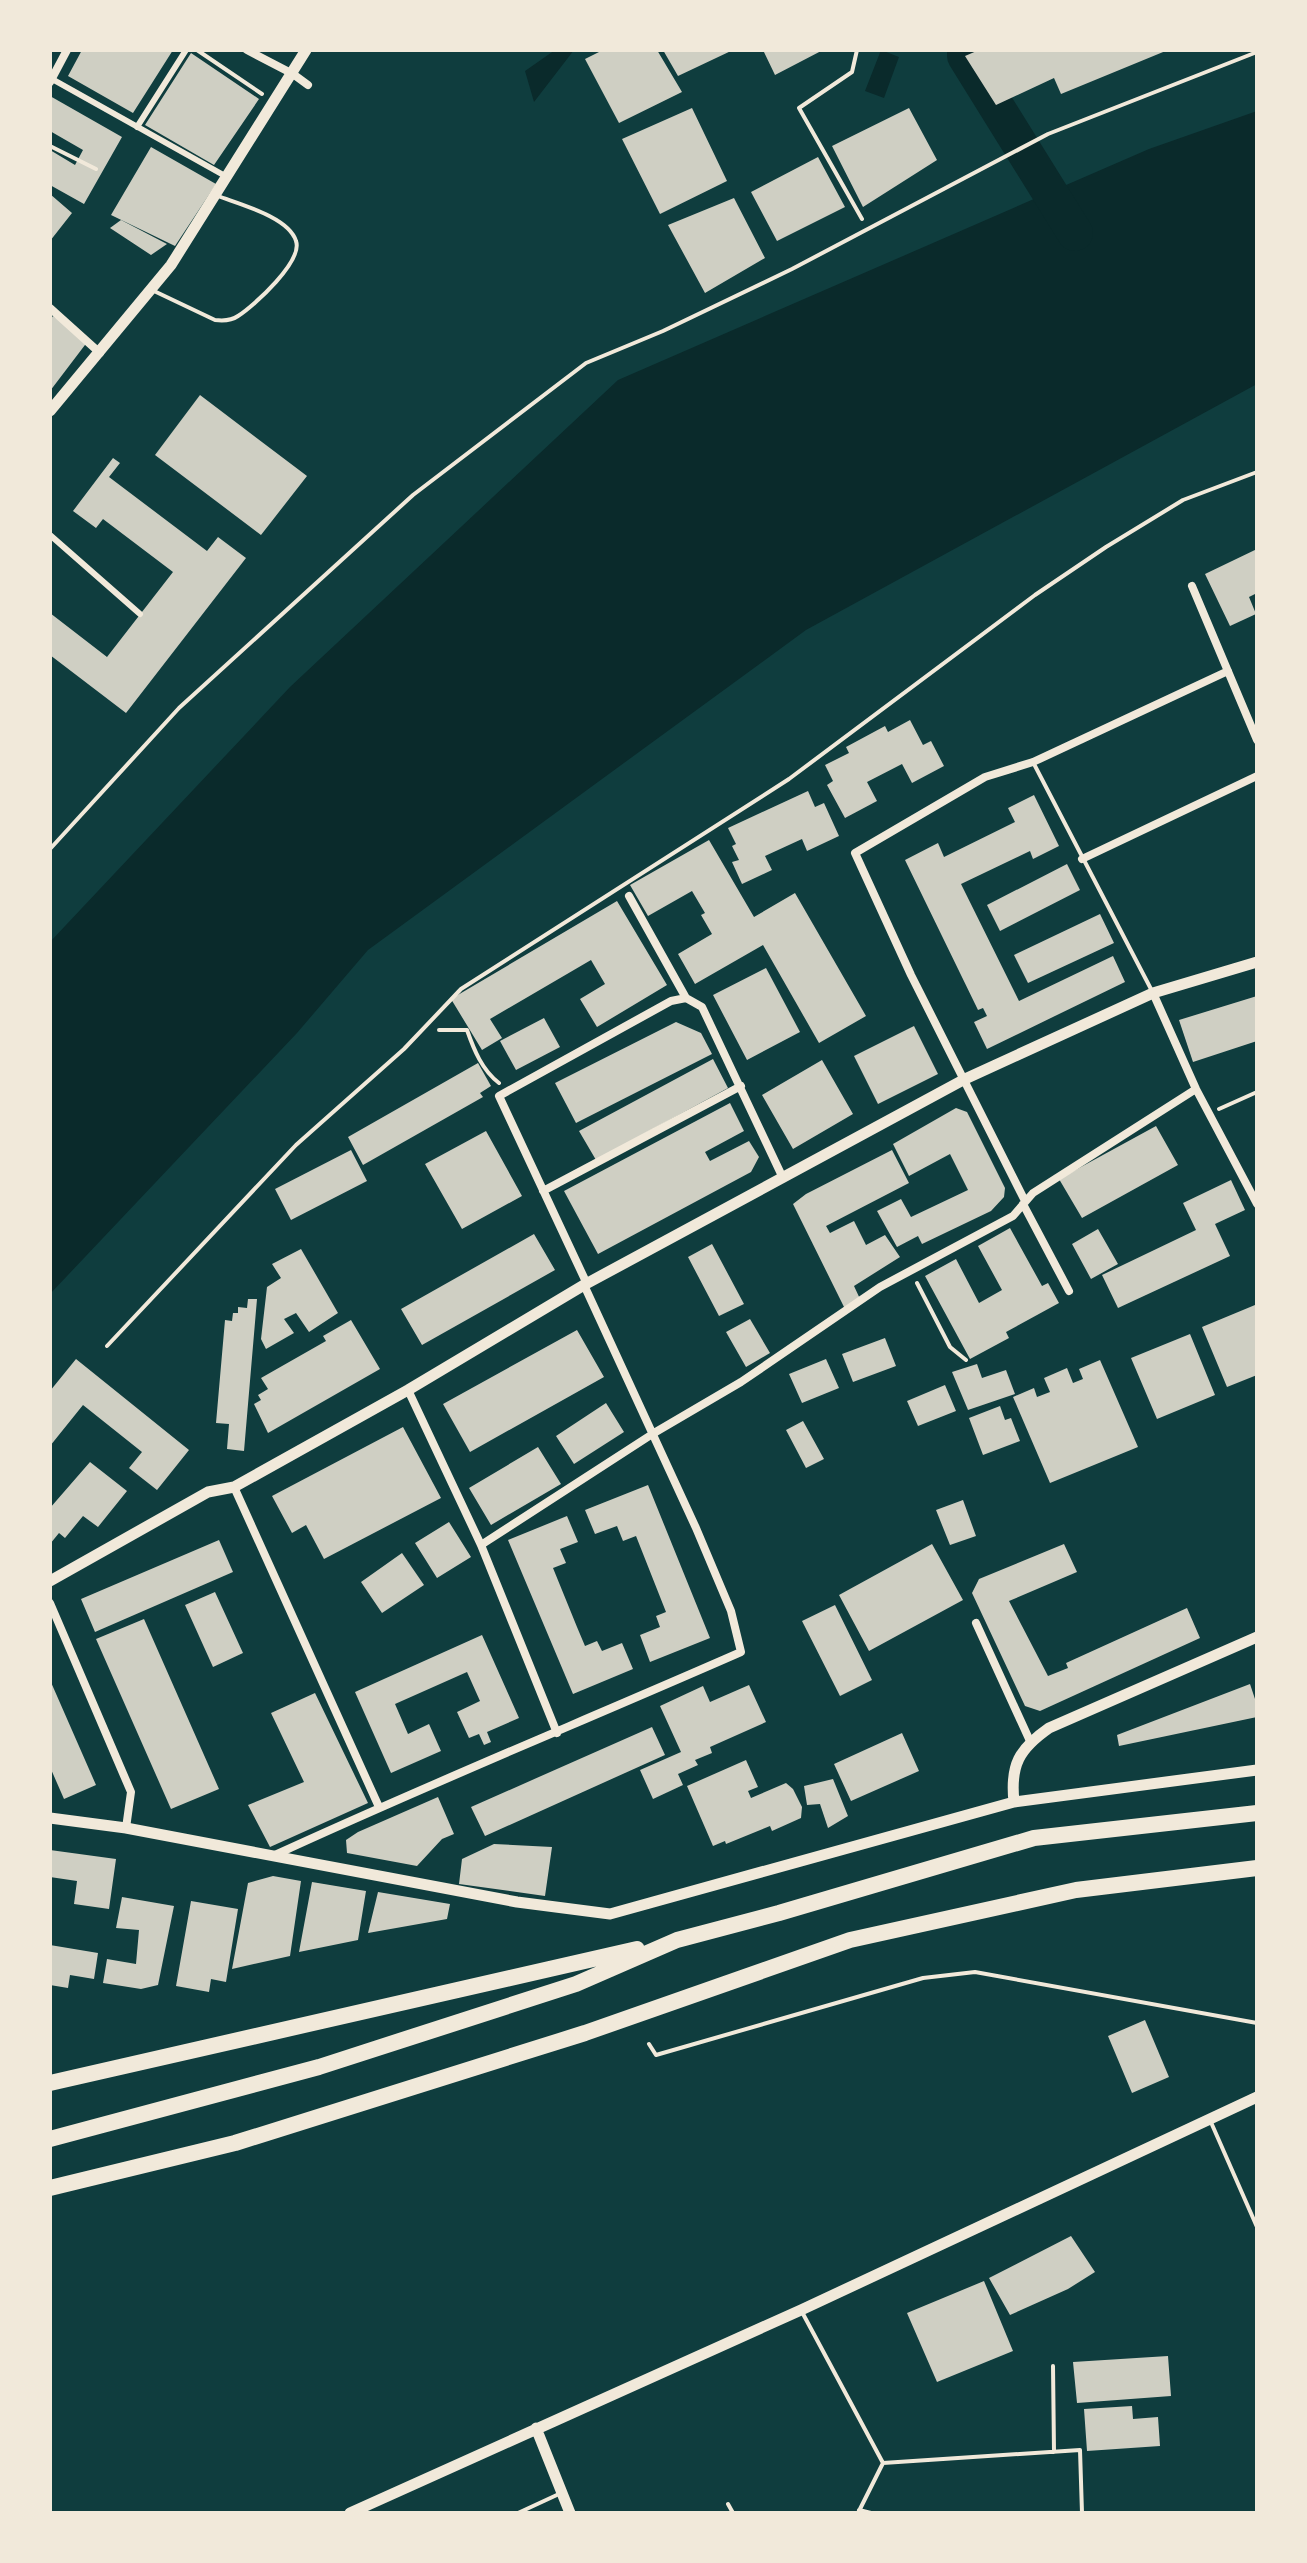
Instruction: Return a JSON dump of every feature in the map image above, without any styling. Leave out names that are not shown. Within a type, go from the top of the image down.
[{"type":"highway","points":[[50,2083],[677,1940],[1034,1838],[1257,1813]]},
{"type":"highway","points":[[50,2188],[265,2133],[585,2033],[850,1940],[1076,1890],[1257,1868]]},
{"type":"highway","points":[[50,2139],[334,2062],[576,1984],[677,1940]]},
{"type":"street","points":[[67,50],[51,79],[227,177]]},
{"type":"street","points":[[137,127],[186,50]]},
{"type":"street","points":[[247,50],[308,85]]},
{"type":"street","points":[[50,411],[171,265],[306,50]]},
{"type":"street","points":[[50,308],[100,353]]},
{"type":"street","points":[[50,535],[140,614]]},
{"type":"street","points":[[1192,586],[1257,740]]},
{"type":"street","points":[[1069,1291],[911,975],[855,853],[985,777],[1033,762],[1228,671]]},
{"type":"street","points":[[1082,859],[1257,776]]},
{"type":"street","points":[[629,896],[686,998],[702,1007],[782,1176]]},
{"type":"street","points":[[50,1581],[208,1492],[234,1487],[408,1390],[586,1284],[965,1079],[1153,993],[1257,962]]},
{"type":"street","points":[[1153,993],[1196,1089],[1257,1204]]},
{"type":"street","points":[[271,1857],[379,1807],[741,1652],[731,1611],[654,1433],[499,1096],[671,1001],[686,998]]},
{"type":"street","points":[[543,1191],[741,1086]]},
{"type":"street","points":[[481,1545],[654,1433],[741,1382],[837,1314],[910,1270],[1013,1216],[1033,1193],[1196,1089]]},
{"type":"street","points":[[408,1390],[481,1545],[557,1733]]},
{"type":"street","points":[[234,1487],[379,1807]]},
{"type":"street","points":[[50,1603],[131,1792],[126,1828]]},
{"type":"street","points":[[976,1623],[1030,1741]]},
{"type":"street","points":[[1014,1802],[1011,1780],[1021,1753],[1030,1741],[1049,1728],[1257,1637]]},
{"type":"street","points":[[50,1818],[126,1828],[517,1902],[610,1914],[1014,1802],[1257,1770]]},
{"type":"street","points":[[350,2513],[801,2310],[1257,2097]]},
{"type":"street","points":[[536,2428],[570,2513]]},
{"type":"lane","points":[[857,50],[852,72],[799,108],[862,219]]},
{"type":"lane","points":[[50,146],[96,169]]},
{"type":"lane","points":[[150,290],[215,320],[225,321],[237,317],[289,267],[297,255],[296,241],[286,226],[216,195]]},
{"type":"lane","points":[[107,1346],[296,1145],[404,1049],[461,989],[789,779],[1035,595],[1106,547],[1183,500],[1257,472]]},
{"type":"lane","points":[[1033,762],[1153,993]]},
{"type":"lane","points":[[649,2044],[656,2055],[923,1978],[975,1972],[1257,2023]]},
{"type":"lane","points":[[1209,2118],[1257,2227]]},
{"type":"lane","points":[[801,2310],[883,2463]]},
{"type":"lane","points":[[1053,2366],[1054,2452]]},
{"type":"lane","points":[[883,2463],[1080,2450],[1082,2513]]},
{"type":"lane","points":[[871,2513],[858,2511],[883,2463]]},
{"type":"lane","points":[[518,2513],[562,2493]]},
{"type":"lane","points":[[728,2504],[733,2513]]},
{"type":"path","points":[[197,50],[267,98],[270,91]]},
{"type":"path","points":[[50,849],[179,708],[413,495],[586,363],[663,331],[792,269],[1048,134],[1257,52]]},
{"type":"path","points":[[425,1025],[440,1031],[467,1030],[475,1053],[490,1077],[505,1092]]},
{"type":"path","points":[[1209,1114],[1257,1092]]},
{"type":"path","points":[[910,1270],[950,1347],[966,1360]]},
{"type":"water","points":[[555,50],[574,50],[534,102],[525,71]]},
{"type":"water","points":[[881,50],[899,57],[884,98],[865,91]]},
{"type":"water","points":[[1257,111],[1257,384],[806,630],[368,950],[297,1033],[50,1294],[50,942],[290,687],[618,380],[1149,149]]},
{"type":"building","points":[[82,50],[173,50],[133,113],[68,76]]},
{"type":"building","points":[[603,50],[657,50],[682,92],[619,123],[585,59]]},
{"type":"building","points":[[663,50],[733,50],[678,76]]},
{"type":"building","points":[[763,50],[823,50],[775,75]]},
{"type":"building","points":[[979,50],[1168,50],[1061,94],[1054,78],[996,105],[965,56]]},
{"type":"building","points":[[191,53],[259,99],[214,165],[145,125]]},
{"type":"building","points":[[50,96],[122,137],[84,204],[50,185],[50,150],[75,165],[83,150],[50,131]]},
{"type":"building","points":[[692,108],[727,181],[660,214],[622,139]]},
{"type":"building","points":[[909,108],[937,160],[863,207],[832,146]]},
{"type":"building","points":[[151,147],[216,184],[175,246],[111,215]]},
{"type":"building","points":[[818,157],[845,207],[777,241],[751,192]]},
{"type":"building","points":[[50,194],[72,213],[50,241]]},
{"type":"building","points":[[734,198],[765,258],[705,293],[668,225]]},
{"type":"building","points":[[121,220],[167,244],[151,255],[110,228]]},
{"type":"building","points":[[53,316],[88,341],[50,391],[50,320]]},
{"type":"building","points":[[200,395],[307,476],[261,535],[155,455]]},
{"type":"building","points":[[113,458],[120,463],[109,477],[207,551],[218,537],[246,558],[126,713],[50,655],[50,613],[107,657],[173,572],[103,519],[96,528],[73,511]]},
{"type":"building","points":[[1257,549],[1257,593],[1249,597],[1256,614],[1230,626],[1205,574]]},
{"type":"building","points":[[910,720],[923,745],[931,741],[944,766],[912,783],[902,764],[867,782],[877,801],[845,818],[827,785],[833,781],[825,765],[849,753],[846,747],[885,726],[888,732]]},
{"type":"building","points":[[808,791],[815,807],[824,803],[839,836],[807,851],[802,839],[765,856],[772,870],[742,884],[732,862],[739,860],[728,828]]},
{"type":"building","points":[[1034,795],[1059,846],[1033,859],[1030,851],[961,884],[1019,1001],[1113,956],[1125,982],[987,1049],[974,1022],[987,1016],[983,1008],[978,1010],[905,860],[938,843],[944,857],[1015,822],[1008,808]]},
{"type":"building","points":[[709,840],[754,917],[795,893],[866,1016],[819,1043],[763,945],[695,984],[678,954],[712,934],[701,915],[705,913],[692,891],[648,916],[630,885]]},
{"type":"building","points":[[1067,864],[1080,890],[1000,931],[987,905]]},
{"type":"building","points":[[617,901],[667,985],[597,1027],[580,999],[605,984],[591,960],[490,1019],[502,1038],[482,1050],[451,999]]},
{"type":"building","points":[[1100,914],[1114,943],[1028,983],[1014,955]]},
{"type":"building","points":[[766,968],[800,1032],[747,1060],[713,995]]},
{"type":"building","points":[[1257,996],[1257,1041],[1193,1062],[1179,1020]]},
{"type":"building","points":[[544,1018],[560,1047],[516,1070],[500,1041]]},
{"type":"building","points":[[676,1022],[701,1033],[712,1054],[576,1123],[555,1083]]},
{"type":"building","points":[[914,1026],[938,1074],[878,1104],[854,1056]]},
{"type":"building","points":[[713,1059],[728,1088],[596,1160],[579,1131]]},
{"type":"building","points":[[822,1060],[853,1114],[793,1149],[762,1095]]},
{"type":"building","points":[[478,1063],[491,1086],[480,1093],[483,1097],[363,1165],[348,1137]]},
{"type":"building","points":[[730,1103],[744,1131],[705,1152],[710,1161],[749,1141],[759,1157],[751,1172],[598,1254],[564,1191]]},
{"type":"building","points":[[956,1108],[967,1112],[1005,1188],[1004,1197],[991,1211],[922,1244],[918,1236],[897,1247],[877,1211],[901,1199],[911,1217],[968,1190],[950,1154],[909,1176],[893,1144]]},
{"type":"building","points":[[1156,1126],[1178,1165],[1082,1218],[1059,1179]]},
{"type":"building","points":[[486,1131],[522,1196],[462,1229],[425,1164]]},
{"type":"building","points":[[351,1150],[367,1181],[291,1220],[275,1189]]},
{"type":"building","points":[[892,1150],[909,1183],[826,1226],[830,1233],[854,1221],[866,1245],[885,1235],[900,1257],[854,1286],[861,1301],[846,1311],[793,1204],[806,1194]]},
{"type":"building","points":[[1231,1180],[1245,1210],[1215,1224],[1230,1256],[1118,1308],[1102,1275],[1196,1230],[1183,1203]]},
{"type":"building","points":[[1010,1228],[1042,1286],[1048,1283],[1059,1303],[1006,1332],[1009,1338],[970,1359],[925,1276],[956,1259],[979,1303],[1002,1290],[978,1246]]},
{"type":"building","points":[[1098,1229],[1118,1264],[1091,1279],[1072,1244]]},
{"type":"building","points":[[534,1234],[555,1270],[422,1345],[401,1309]]},
{"type":"building","points":[[712,1244],[744,1304],[719,1316],[688,1257]]},
{"type":"building","points":[[301,1249],[338,1313],[309,1332],[296,1313],[284,1319],[294,1333],[266,1349],[261,1339],[267,1287],[281,1278],[272,1264]]},
{"type":"building","points":[[248,1299],[257,1299],[244,1451],[227,1449],[229,1424],[216,1423],[225,1320],[232,1321],[238,1307],[247,1308]]},
{"type":"building","points":[[1255,1305],[1257,1375],[1227,1387],[1202,1327]]},
{"type":"building","points":[[750,1319],[770,1353],[746,1367],[726,1332]]},
{"type":"building","points":[[351,1320],[380,1369],[268,1433],[254,1404],[261,1400],[258,1395],[268,1389],[261,1378],[326,1341],[323,1336]]},
{"type":"building","points":[[577,1330],[604,1377],[470,1452],[443,1404]]},
{"type":"building","points":[[1190,1334],[1215,1395],[1157,1419],[1131,1358]]},
{"type":"building","points":[[885,1338],[896,1366],[853,1382],[842,1354]]},
{"type":"building","points":[[76,1359],[189,1450],[157,1490],[129,1468],[142,1452],[83,1405],[50,1446],[50,1391]]},
{"type":"building","points":[[826,1359],[839,1388],[802,1403],[789,1374]]},
{"type":"building","points":[[1100,1360],[1138,1447],[1050,1483],[1013,1397],[1034,1388],[1037,1397],[1050,1392],[1044,1378],[1067,1368],[1073,1383],[1083,1379],[1079,1369]]},
{"type":"building","points":[[977,1364],[982,1378],[1006,1370],[1015,1394],[968,1410],[952,1372]]},
{"type":"building","points":[[945,1385],[956,1411],[918,1426],[907,1401]]},
{"type":"building","points":[[606,1403],[624,1432],[574,1464],[556,1436]]},
{"type":"building","points":[[1000,1406],[1005,1420],[1011,1418],[1020,1441],[983,1455],[969,1418]]},
{"type":"building","points":[[803,1421],[824,1459],[806,1468],[786,1430]]},
{"type":"building","points":[[403,1427],[441,1498],[324,1559],[306,1525],[292,1533],[272,1496]]},
{"type":"building","points":[[538,1447],[561,1484],[491,1525],[469,1488]]},
{"type":"building","points":[[90,1462],[127,1491],[98,1527],[83,1516],[65,1538],[59,1533],[50,1544],[50,1508]]},
{"type":"building","points":[[648,1485],[710,1638],[650,1662],[640,1635],[660,1627],[656,1616],[666,1612],[636,1536],[623,1541],[617,1526],[595,1534],[585,1510]]},
{"type":"building","points":[[963,1500],[976,1536],[950,1545],[936,1510]]},
{"type":"building","points":[[567,1516],[578,1542],[560,1549],[566,1563],[553,1568],[585,1646],[597,1641],[602,1651],[622,1643],[633,1669],[573,1694],[508,1540]]},
{"type":"building","points":[[449,1522],[471,1557],[437,1578],[415,1543]]},
{"type":"building","points":[[219,1540],[233,1572],[95,1632],[81,1599]]},
{"type":"building","points":[[932,1544],[963,1600],[869,1651],[839,1595]]},
{"type":"building","points":[[1064,1544],[1077,1572],[1009,1601],[1048,1676],[1068,1668],[1066,1663],[1187,1608],[1200,1638],[1040,1711],[1025,1706],[972,1593],[979,1579]]},
{"type":"building","points":[[402,1553],[424,1585],[382,1613],[361,1582]]},
{"type":"building","points":[[215,1592],[243,1653],[213,1667],[185,1605]]},
{"type":"building","points":[[835,1605],[872,1680],[840,1696],[802,1621]]},
{"type":"building","points":[[144,1619],[219,1789],[171,1809],[96,1639]]},
{"type":"building","points":[[482,1635],[519,1718],[487,1732],[491,1742],[484,1745],[479,1734],[469,1738],[457,1712],[480,1701],[467,1672],[395,1704],[408,1734],[429,1724],[441,1751],[391,1773],[355,1692]]},
{"type":"building","points":[[50,1680],[96,1785],[64,1799],[50,1767]]},
{"type":"building","points":[[1250,1684],[1257,1705],[1257,1717],[1119,1746],[1117,1735]]},
{"type":"building","points":[[749,1685],[766,1722],[710,1747],[712,1753],[695,1760],[698,1765],[678,1774],[683,1785],[653,1799],[640,1770],[681,1752],[660,1706],[703,1686],[710,1702]]},
{"type":"building","points":[[315,1693],[368,1803],[270,1847],[248,1805],[304,1782],[271,1713]]},
{"type":"building","points":[[652,1727],[665,1755],[485,1836],[471,1807]]},
{"type":"building","points":[[902,1733],[919,1771],[851,1801],[834,1764]]},
{"type":"building","points":[[746,1760],[758,1787],[748,1791],[751,1798],[786,1783],[793,1789],[802,1807],[801,1818],[772,1831],[770,1826],[726,1844],[725,1841],[713,1846],[687,1786]]},
{"type":"building","points":[[833,1779],[848,1816],[828,1828],[820,1804],[807,1805],[804,1786]]},
{"type":"building","points":[[438,1797],[454,1834],[442,1839],[417,1866],[347,1853],[346,1840],[358,1832]]},
{"type":"building","points":[[494,1844],[552,1847],[545,1896],[459,1884],[462,1859]]},
{"type":"building","points":[[50,1850],[116,1859],[109,1909],[74,1904],[77,1881],[50,1877]]},
{"type":"building","points":[[273,1876],[301,1881],[290,1956],[232,1969],[248,1883]]},
{"type":"building","points":[[312,1882],[366,1891],[358,1940],[299,1952]]},
{"type":"building","points":[[378,1892],[450,1904],[447,1919],[368,1933]]},
{"type":"building","points":[[122,1897],[174,1906],[158,1985],[141,1989],[103,1983],[107,1959],[136,1964],[139,1930],[116,1928]]},
{"type":"building","points":[[191,1901],[238,1909],[226,1982],[211,1979],[209,1992],[176,1986]]},
{"type":"building","points":[[50,1945],[98,1953],[94,1979],[70,1975],[68,1988],[50,1985]]},
{"type":"building","points":[[1145,2020],[1169,2077],[1132,2093],[1108,2036]]},
{"type":"building","points":[[1071,2236],[1095,2272],[1068,2289],[1010,2315],[989,2278]]},
{"type":"building","points":[[984,2281],[1013,2351],[937,2382],[907,2313]]},
{"type":"building","points":[[1168,2356],[1171,2396],[1077,2403],[1073,2362]]},
{"type":"building","points":[[1132,2406],[1133,2419],[1158,2417],[1160,2446],[1087,2451],[1084,2409]]},
{"type":"waterway","points":[[965,50],[965,56],[1075,233]]}]
